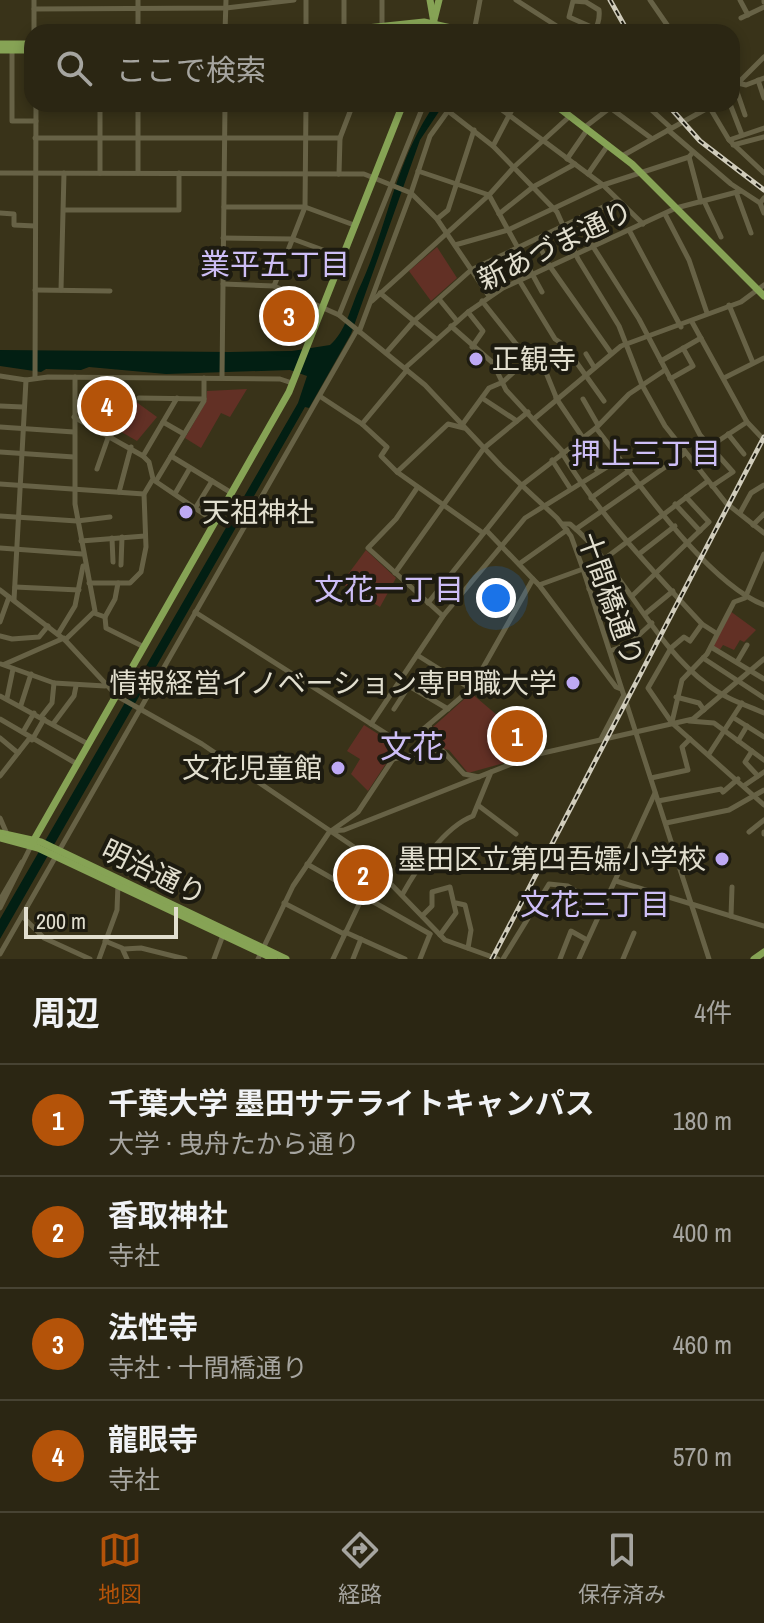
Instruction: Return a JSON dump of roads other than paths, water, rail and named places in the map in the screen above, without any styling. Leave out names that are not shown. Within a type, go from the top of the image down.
[{"type":"main road","points":[[430,0],[434,23]]},
{"type":"main road","points":[[434,23],[439,0]]},
{"type":"main road","points":[[425,24],[438,24]]},
{"type":"main road","points":[[0,47],[24,47]]},
{"type":"main road","points":[[0,47],[24,48]]},
{"type":"main road","points":[[35,844],[88,744],[120,699],[144,647],[293,384],[400,112]]},
{"type":"main road","points":[[565,112],[622,156],[762,291]]},
{"type":"main road","name":"明治通り","points":[[2,835],[56,853],[261,953],[286,959]]},
{"type":"main road","name":"明治通り","points":[[119,882],[274,959]]},
{"type":"main road","points":[[754,959],[764,952]]},
{"type":"street","points":[[34,0],[34,24]]},
{"type":"street","points":[[138,0],[138,24]]},
{"type":"street","points":[[225,24],[226,0]]},
{"type":"street","points":[[34,9],[226,8],[294,0]]},
{"type":"street","points":[[306,0],[306,24]]},
{"type":"street","points":[[344,0],[344,24]]},
{"type":"street","points":[[381,24],[382,0]]},
{"type":"street","points":[[473,24],[480,0]]},
{"type":"street","points":[[516,0],[554,24]]},
{"type":"street","points":[[582,24],[569,17],[567,12],[574,0],[599,10],[596,24]]},
{"type":"street","points":[[650,0],[666,24]]},
{"type":"street","points":[[740,0],[748,15]]},
{"type":"street","points":[[741,18],[764,3]]},
{"type":"street","points":[[12,50],[12,121],[36,121]]},
{"type":"street","points":[[740,81],[764,57]]},
{"type":"street","points":[[740,86],[761,79],[764,98]]},
{"type":"street","points":[[740,100],[745,115]]},
{"type":"street","points":[[35,377],[36,112]]},
{"type":"street","points":[[100,112],[100,173]]},
{"type":"street","points":[[138,112],[138,173]]},
{"type":"street","points":[[222,376],[225,112]]},
{"type":"street","points":[[274,286],[305,207],[306,112]]},
{"type":"street","points":[[339,174],[340,138],[350,112]]},
{"type":"street","points":[[341,317],[421,112]]},
{"type":"street","points":[[0,954],[262,490],[321,397],[357,330],[371,301],[430,136],[447,112]]},
{"type":"street","points":[[449,112],[493,146],[554,209],[626,343],[642,385],[684,454],[728,505],[764,533]]},
{"type":"street","points":[[504,112],[603,185],[643,224]]},
{"type":"street","points":[[493,146],[511,112]]},
{"type":"street","points":[[567,159],[586,128],[603,112]]},
{"type":"street","points":[[619,112],[651,138]]},
{"type":"street","points":[[653,112],[691,154],[738,192],[762,200],[764,213]]},
{"type":"street","points":[[622,156],[701,112]]},
{"type":"street","points":[[715,112],[731,142],[764,173]]},
{"type":"street","points":[[733,112],[742,135]]},
{"type":"street","points":[[371,301],[448,234],[570,116]]},
{"type":"street","points":[[731,142],[764,128]]},
{"type":"street","points":[[437,219],[448,210],[474,130]]},
{"type":"street","points":[[731,142],[764,137]]},
{"type":"street","points":[[35,138],[340,138]]},
{"type":"street","points":[[588,174],[609,145]]},
{"type":"street","points":[[455,245],[508,230],[603,185],[691,154]]},
{"type":"street","points":[[691,154],[702,202],[721,237]]},
{"type":"street","points":[[499,214],[533,187],[575,164]]},
{"type":"street","points":[[418,171],[489,195],[542,292]]},
{"type":"street","points":[[0,173],[305,173],[374,177],[409,192],[437,219],[489,296]]},
{"type":"street","points":[[61,290],[64,173]]},
{"type":"street","points":[[64,210],[179,210],[179,173]]},
{"type":"street","points":[[738,192],[751,233]]},
{"type":"street","name":"新あづま通り","points":[[362,424],[406,369],[436,339],[489,296],[576,252],[676,208],[738,192]]},
{"type":"street","points":[[386,353],[414,321],[471,270],[618,200]]},
{"type":"street","points":[[224,207],[305,207],[354,225]]},
{"type":"street","points":[[0,213],[14,214],[14,225],[35,226]]},
{"type":"street","points":[[665,214],[689,260],[707,313]]},
{"type":"street","points":[[629,230],[681,327]]},
{"type":"street","points":[[223,238],[293,239],[342,257]]},
{"type":"street","points":[[536,239],[549,265],[611,353]]},
{"type":"street","points":[[592,245],[647,335],[709,447],[733,472],[675,504],[603,560]]},
{"type":"street","points":[[519,280],[550,331],[604,401]]},
{"type":"street","name":"十間橋通り","points":[[223,284],[274,286],[324,305],[341,317],[406,369],[565,527],[583,569],[709,959]]},
{"type":"street","points":[[35,290],[110,291]]},
{"type":"street","points":[[535,418],[626,343],[681,327],[762,291]]},
{"type":"street","points":[[380,293],[436,339]]},
{"type":"street","points":[[439,299],[457,321]]},
{"type":"street","points":[[482,301],[528,359],[545,370],[556,398],[598,472]]},
{"type":"street","points":[[729,305],[753,363]]},
{"type":"street","points":[[468,312],[483,331],[472,347]]},
{"type":"street","points":[[692,322],[747,422],[764,440]]},
{"type":"street","points":[[451,326],[493,363],[503,382],[562,453],[591,498],[702,624],[716,633]]},
{"type":"street","points":[[661,361],[701,338]]},
{"type":"street","points":[[493,363],[517,345]]},
{"type":"street","points":[[670,379],[693,366],[683,348]]},
{"type":"street","points":[[586,354],[595,367]]},
{"type":"street","points":[[724,378],[764,358]]},
{"type":"street","points":[[397,472],[448,424],[464,427],[489,388],[503,382],[528,359]]},
{"type":"street","points":[[428,603],[522,485],[597,427],[642,385],[665,370]]},
{"type":"street","points":[[0,376],[26,380],[35,377],[222,376],[280,379],[293,384]]},
{"type":"street","points":[[75,377],[74,489],[83,561],[94,613]]},
{"type":"street","points":[[89,583],[133,582],[141,572],[145,536],[144,494],[171,456],[204,399],[204,378]]},
{"type":"street","points":[[0,622],[15,587],[26,380]]},
{"type":"street","points":[[321,397],[362,424],[387,447],[381,456],[397,472],[501,544],[539,585],[616,687],[623,692],[600,740]]},
{"type":"street","points":[[139,398],[204,399]]},
{"type":"street","points":[[143,456],[177,398]]},
{"type":"street","points":[[482,398],[517,421]]},
{"type":"street","points":[[583,399],[597,427],[663,513],[745,598],[764,605]]},
{"type":"street","points":[[0,406],[23,407]]},
{"type":"street","points":[[395,573],[484,448],[528,412]]},
{"type":"street","points":[[74,417],[131,447],[149,462],[154,480],[176,492],[214,521]]},
{"type":"street","points":[[163,422],[184,434]]},
{"type":"street","points":[[709,447],[747,422]]},
{"type":"street","points":[[0,427],[74,432]]},
{"type":"street","points":[[728,434],[744,454]]},
{"type":"street","points":[[97,469],[109,435]]},
{"type":"street","points":[[119,492],[131,447]]},
{"type":"street","points":[[0,452],[74,457]]},
{"type":"street","points":[[576,529],[684,454]]},
{"type":"street","points":[[171,456],[230,492]]},
{"type":"street","points":[[371,724],[443,616],[525,518],[620,459]]},
{"type":"street","points":[[552,460],[570,488]]},
{"type":"street","points":[[176,492],[190,468]]},
{"type":"street","points":[[591,498],[630,470]]},
{"type":"street","points":[[196,507],[212,481]]},
{"type":"street","points":[[0,484],[144,494]]},
{"type":"street","points":[[740,513],[751,493],[764,485]]},
{"type":"street","points":[[417,487],[396,519],[368,548],[443,616]]},
{"type":"street","points":[[632,596],[709,522],[686,497]]},
{"type":"street","points":[[675,504],[700,531]]},
{"type":"street","points":[[753,525],[764,514]]},
{"type":"street","points":[[0,516],[77,521],[110,517]]},
{"type":"street","points":[[519,564],[568,523],[603,560],[690,670],[723,694],[764,713]]},
{"type":"street","points":[[639,554],[675,526]]},
{"type":"street","points":[[81,541],[145,536]]},
{"type":"street","points":[[121,565],[122,537]]},
{"type":"street","points":[[112,538],[113,562]]},
{"type":"street","points":[[0,548],[82,554]]},
{"type":"street","points":[[672,723],[676,697],[690,670],[711,647],[734,602],[745,598],[764,554]]},
{"type":"street","points":[[63,637],[79,590],[83,561]]},
{"type":"street","points":[[539,585],[583,569]]},
{"type":"street","points":[[589,589],[614,574]]},
{"type":"street","points":[[195,612],[390,736],[397,740],[410,739],[471,689],[533,579]]},
{"type":"street","points":[[118,583],[115,599],[105,617],[106,628],[144,647]]},
{"type":"street","points":[[15,587],[79,590]]},
{"type":"street","points":[[0,590],[63,637],[120,699],[202,744],[360,852],[422,916],[432,932]]},
{"type":"street","points":[[645,614],[673,591]]},
{"type":"street","points":[[94,613],[105,617]]},
{"type":"street","points":[[0,664],[14,663],[63,637],[94,613]]},
{"type":"street","points":[[610,651],[629,644],[652,623]]},
{"type":"street","points":[[702,624],[690,641],[684,637],[671,648],[648,688],[672,723],[764,805]]},
{"type":"street","points":[[0,636],[12,639],[39,637],[48,626]]},
{"type":"street","points":[[737,662],[747,645]]},
{"type":"street","points":[[711,647],[764,679]]},
{"type":"street","points":[[417,655],[471,689]]},
{"type":"street","points":[[703,658],[764,698]]},
{"type":"street","points":[[687,720],[704,710],[764,659]]},
{"type":"street","points":[[0,664],[54,683],[105,686]]},
{"type":"street","points":[[13,669],[2,698],[21,705],[88,744]]},
{"type":"street","points":[[21,705],[31,674]]},
{"type":"street","points":[[0,776],[31,740],[52,703],[54,683]]},
{"type":"street","points":[[53,724],[74,696],[76,686]]},
{"type":"street","points":[[394,709],[409,686],[448,709]]},
{"type":"street","points":[[676,697],[699,703],[704,710]]},
{"type":"street","points":[[709,754],[742,703]]},
{"type":"street","points":[[23,732],[34,713]]},
{"type":"street","points":[[734,718],[764,737]]},
{"type":"street","points":[[0,719],[31,740],[77,764]]},
{"type":"street","points":[[330,831],[344,830],[534,755],[687,720],[714,723],[764,760]]},
{"type":"street","points":[[429,725],[434,749]]},
{"type":"street","points":[[738,741],[747,726]]},
{"type":"street","points":[[261,953],[284,903],[307,864],[330,831],[358,812],[393,759],[390,736]]},
{"type":"street","points":[[651,778],[688,770],[682,747],[690,739]]},
{"type":"street","points":[[1,740],[18,753]]},
{"type":"street","points":[[393,759],[434,749],[447,752],[464,774],[479,777]]},
{"type":"street","points":[[745,785],[761,774],[745,762],[752,751]]},
{"type":"street","points":[[402,895],[445,834],[457,822],[473,816],[491,772]]},
{"type":"street","points":[[658,801],[721,789],[723,792],[738,779]]},
{"type":"street","points":[[666,823],[729,810],[764,790]]},
{"type":"street","points":[[579,959],[656,792]]},
{"type":"street","points":[[479,806],[516,834]]},
{"type":"street","points":[[0,818],[2,835]]},
{"type":"street","points":[[749,832],[764,820]]},
{"type":"street","points":[[0,900],[35,844]]},
{"type":"street","points":[[0,908],[35,844]]},
{"type":"street","points":[[307,864],[432,932],[500,959],[549,884],[568,886],[603,908]]},
{"type":"street","points":[[616,881],[764,926]]},
{"type":"street","points":[[99,959],[117,910],[119,882]]},
{"type":"street","points":[[422,916],[432,906],[432,892],[450,887],[456,913],[440,935]]},
{"type":"street","points":[[731,916],[732,887]]},
{"type":"street","points":[[333,959],[363,896]]},
{"type":"street","points":[[284,903],[405,959]]},
{"type":"street","points":[[456,903],[465,905],[471,930],[468,948]]},
{"type":"street","points":[[22,916],[44,938],[90,959]]},
{"type":"street","points":[[560,959],[571,931],[587,940]]},
{"type":"street","points":[[420,959],[432,932]]},
{"type":"street","points":[[623,959],[634,933]]},
{"type":"street","points":[[214,959],[223,935]]},
{"type":"street","points":[[353,959],[361,939]]},
{"type":"street","points":[[105,941],[124,949],[141,948],[185,959]]},
{"type":"street","points":[[124,949],[127,959]]},
{"type":"railway","points":[[610,0],[624,24]]},
{"type":"railway","points":[[674,112],[700,141],[764,190]]},
{"type":"railway","points":[[492,959],[764,437]]},
{"type":"place","name":"法性寺","points":[[289,316]]},
{"type":"place","name":"正観寺","points":[[476,359]]},
{"type":"place","name":"龍眼寺","points":[[107,406]]},
{"type":"place","name":"天祖神社","points":[[186,512]]},
{"type":"place","name":"情報経営イノベーション専門職大学","points":[[573,683]]},
{"type":"place","name":"千葉大学 墨田サテライトキャンパス","points":[[517,736]]},
{"type":"place","name":"文花児童館","points":[[338,768]]},
{"type":"place","name":"墨田区立第四吾嬬小学校","points":[[722,859]]},
{"type":"place","name":"香取神社","points":[[363,875]]},
{"type":"district","name":"業平五丁目","points":[[275,265]]},
{"type":"district","name":"押上三丁目","points":[[646,454]]},
{"type":"district","name":"文花一丁目","points":[[389,590]]},
{"type":"district","name":"文花","points":[[412,747]]},
{"type":"district","name":"文花三丁目","points":[[595,905]]}]
